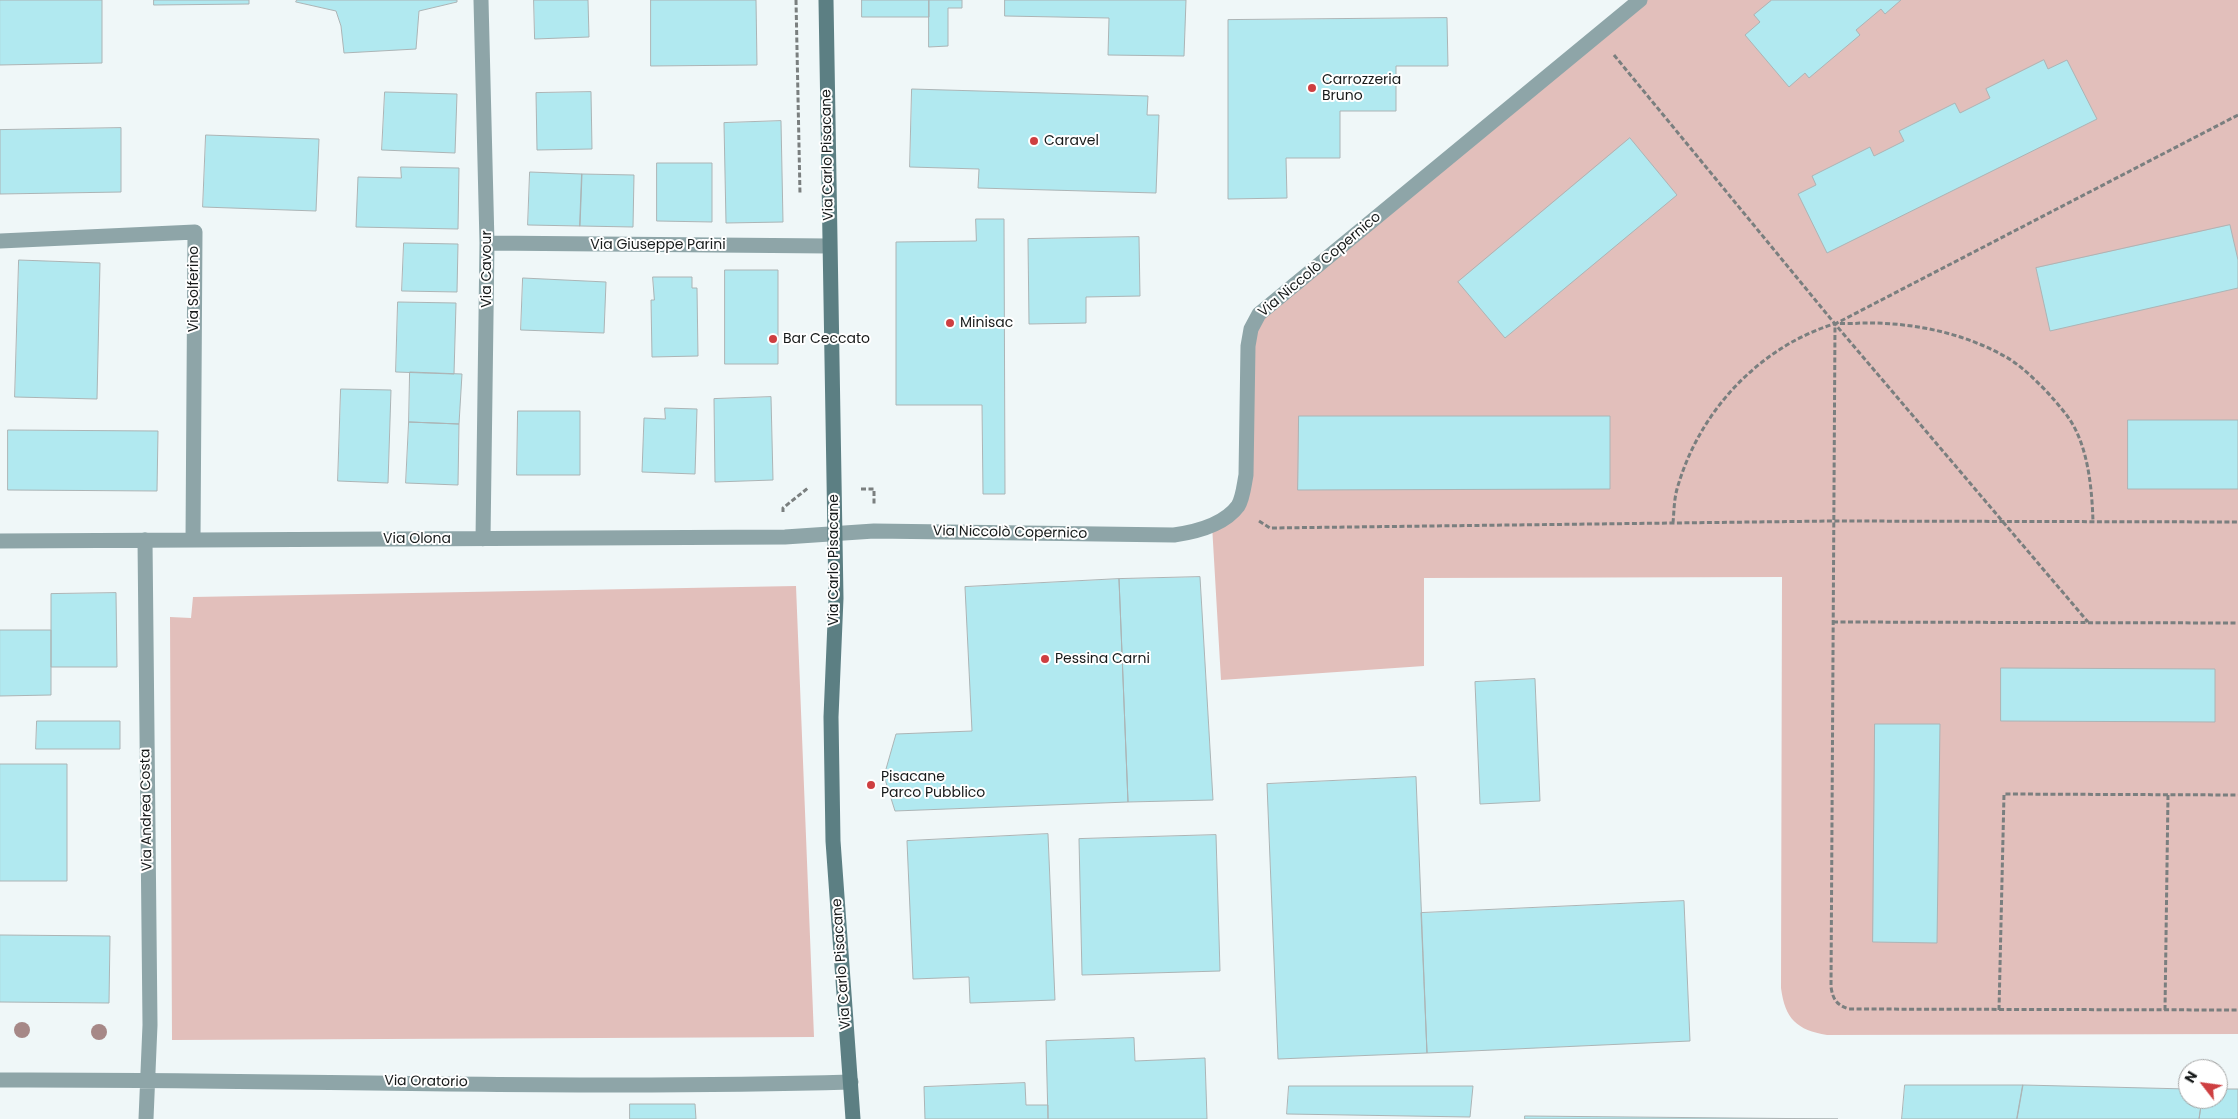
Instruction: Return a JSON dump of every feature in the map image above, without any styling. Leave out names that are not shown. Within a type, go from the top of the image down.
[{"type":"street","name":"Via Cavour","points":[[481,0],[487,244],[483,539]]},
{"type":"street","name":"Via Carlo Pisacane","points":[[826,0],[836,598],[831,717],[833,841],[853,1119]]},
{"type":"street","name":"Via Niccolò Copernico","points":[[835,534],[874,531],[1174,536],[1194,532],[1212,525],[1238,506],[1246,475],[1248,346],[1251,329],[1259,314],[1640,0]]},
{"type":"street","name":"Via Solferino","points":[[0,241],[194,232],[193,540]]},
{"type":"street","name":"Via Giuseppe Parini","points":[[487,244],[829,246]]},
{"type":"street","name":"Via Olona","points":[[0,541],[785,537],[835,534]]},
{"type":"street","name":"Via Andrea Costa","points":[[145,540],[150,1025],[146,1119]]},
{"type":"street","name":"Via Oratorio","points":[[0,1080],[147,1079],[737,1085],[851,1082]]},
{"type":"path","points":[[1598,35],[1834,324],[2088,622]]},
{"type":"path","points":[[1673,523],[1676,491],[1688,458],[1710,417],[1737,383],[1768,356],[1806,335],[1834,324],[2238,114]]},
{"type":"path","points":[[1834,324],[1877,323],[1922,327],[1964,338],[2007,357],[2042,387],[2069,418],[2085,455],[2092,491],[2093,522]]},
{"type":"path","points":[[1834,324],[1831,987],[1833,999],[1840,1006],[1849,1009],[2238,1010]]},
{"type":"path","points":[[1238,506],[1270,528],[1834,521],[2238,522]]},
{"type":"path","points":[[1833,622],[2238,623]]},
{"type":"path","points":[[1999,1010],[2004,794],[2238,796]]},
{"type":"path","points":[[2165,1010],[2168,795]]},
{"type":"shaded area","points":[[1640,0],[2238,0],[2238,1034],[1827,1035],[1808,1030],[1794,1021],[1786,1008],[1781,988],[1782,577],[1424,578],[1424,666],[1221,680],[1212,525],[1238,506],[1251,329]]},
{"type":"shaded area","points":[[796,586],[814,1037],[172,1040],[170,617],[191,618],[193,597]]},
{"type":"building","points":[[0,0],[102,0],[102,63],[0,65]]},
{"type":"building","points":[[154,0],[249,0],[249,4],[154,5]]},
{"type":"building","points":[[297,0],[457,0],[457,2],[419,11],[416,49],[344,53],[341,26],[336,11],[296,2]]},
{"type":"building","points":[[534,0],[588,0],[589,37],[535,39]]},
{"type":"building","points":[[651,0],[756,0],[757,65],[651,66]]},
{"type":"building","points":[[862,0],[929,0],[929,17],[862,17]]},
{"type":"building","points":[[929,0],[962,0],[962,8],[948,8],[948,46],[929,47]]},
{"type":"building","points":[[1005,0],[1186,0],[1184,56],[1108,55],[1109,18],[1005,16]]},
{"type":"building","points":[[1772,0],[1901,0],[1885,14],[1881,9],[1856,30],[1860,35],[1809,78],[1805,73],[1789,87],[1745,35],[1760,22],[1754,15]]},
{"type":"building","name":"Carrozzeria Bruno","points":[[1447,18],[1448,66],[1396,66],[1396,111],[1340,111],[1340,158],[1286,158],[1287,198],[1228,199],[1228,20]]},
{"type":"building","points":[[2044,60],[2048,69],[2067,60],[2097,119],[1827,253],[1798,194],[1816,185],[1812,176],[1870,147],[1874,156],[1904,141],[1899,131],[1955,103],[1960,113],[1990,98],[1986,89]]},
{"type":"building","name":"Caravel","points":[[912,89],[1148,96],[1147,115],[1159,115],[1156,193],[978,188],[979,169],[910,167]]},
{"type":"building","points":[[385,92],[457,94],[455,153],[382,150]]},
{"type":"building","points":[[591,92],[592,149],[537,150],[536,93]]},
{"type":"building","points":[[781,121],[783,222],[726,223],[724,123]]},
{"type":"building","points":[[121,128],[121,192],[0,194],[0,130]]},
{"type":"building","points":[[206,135],[319,139],[316,211],[203,207]]},
{"type":"building","points":[[1630,138],[1677,195],[1505,338],[1458,282]]},
{"type":"building","points":[[657,163],[712,163],[712,222],[657,221]]},
{"type":"building","points":[[401,167],[459,168],[458,229],[356,227],[358,177],[401,178]]},
{"type":"building","points":[[530,172],[582,174],[580,226],[528,225]]},
{"type":"building","points":[[582,174],[634,175],[633,227],[580,226]]},
{"type":"building","name":"Minisac","points":[[976,219],[1004,219],[1005,494],[983,494],[982,405],[896,405],[896,242],[976,241]]},
{"type":"building","points":[[2230,225],[2238,260],[2238,288],[2050,331],[2036,268]]},
{"type":"building","points":[[1139,237],[1140,296],[1086,297],[1086,323],[1029,324],[1028,239]]},
{"type":"building","points":[[404,243],[458,244],[457,292],[402,291]]},
{"type":"building","points":[[19,260],[100,263],[97,399],[15,397]]},
{"type":"building","points":[[725,270],[778,270],[778,364],[725,364]]},
{"type":"building","points":[[653,277],[692,277],[692,288],[697,288],[698,356],[652,357],[651,300],[654,300]]},
{"type":"building","points":[[523,278],[606,282],[604,333],[521,330]]},
{"type":"building","points":[[398,302],[456,303],[454,374],[396,372]]},
{"type":"building","points":[[410,372],[462,374],[459,424],[409,422]]},
{"type":"building","points":[[341,389],[391,390],[388,483],[338,481]]},
{"type":"building","points":[[771,397],[773,480],[715,482],[714,399]]},
{"type":"building","points":[[665,408],[697,409],[695,474],[642,472],[644,418],[665,419]]},
{"type":"building","points":[[518,411],[580,411],[580,475],[517,475]]},
{"type":"building","points":[[1299,416],[1610,416],[1610,489],[1298,490]]},
{"type":"building","points":[[2128,420],[2238,420],[2238,489],[2128,489]]},
{"type":"building","points":[[409,422],[459,424],[458,485],[406,483]]},
{"type":"building","points":[[8,430],[158,431],[157,491],[8,490]]},
{"type":"building","points":[[1200,577],[1213,800],[1128,802],[1119,579]]},
{"type":"building","name":"Pessina Carni","points":[[1119,579],[1128,802],[895,811],[884,776],[896,734],[972,731],[965,587]]},
{"type":"building","points":[[116,593],[117,667],[51,667],[51,594]]},
{"type":"building","points":[[0,630],[51,630],[51,695],[0,696]]},
{"type":"building","points":[[2001,668],[2215,669],[2215,722],[2001,721]]},
{"type":"building","points":[[1535,679],[1540,801],[1480,804],[1475,682]]},
{"type":"building","points":[[37,721],[120,721],[120,749],[36,749]]},
{"type":"building","points":[[1875,724],[1940,724],[1937,943],[1873,942]]},
{"type":"building","points":[[0,764],[67,764],[67,881],[0,881]]},
{"type":"building","points":[[1416,777],[1427,1053],[1278,1059],[1267,784]]},
{"type":"building","points":[[1048,834],[1055,1000],[970,1003],[969,977],[913,979],[907,841]]},
{"type":"building","points":[[1216,835],[1220,971],[1082,975],[1079,839]]},
{"type":"building","points":[[1684,901],[1690,1041],[1427,1053],[1421,913]]},
{"type":"building","points":[[0,935],[110,936],[109,1003],[0,1002]]},
{"type":"building","points":[[1134,1038],[1135,1061],[1205,1058],[1207,1119],[1048,1119],[1046,1041]]},
{"type":"building","points":[[1025,1083],[1026,1105],[1048,1105],[1048,1119],[925,1119],[924,1087]]},
{"type":"building","points":[[1905,1085],[2023,1085],[2017,1119],[1902,1119]]},
{"type":"building","points":[[2023,1085],[2178,1089],[2178,1109],[2200,1109],[2199,1119],[2017,1119]]},
{"type":"building","points":[[1289,1086],[1473,1086],[1470,1117],[1287,1114]]},
{"type":"building","points":[[2228,1089],[2238,1089],[2238,1119],[2199,1119],[2200,1109],[2228,1109]]},
{"type":"building","points":[[630,1104],[695,1104],[696,1119],[630,1119]]},
{"type":"building","points":[[1525,1116],[1838,1119],[1525,1119]]},
{"type":"place","name":"Carrozzeria Bruno","points":[[1312,88]]},
{"type":"place","name":"Caravel","points":[[1034,141]]},
{"type":"place","name":"Minisac","points":[[950,323]]},
{"type":"place","name":"Bar Ceccato","points":[[773,339]]},
{"type":"place","name":"Pessina Carni","points":[[1045,659]]},
{"type":"place","name":"Pisacane Parco Pubblico","points":[[871,785]]}]
